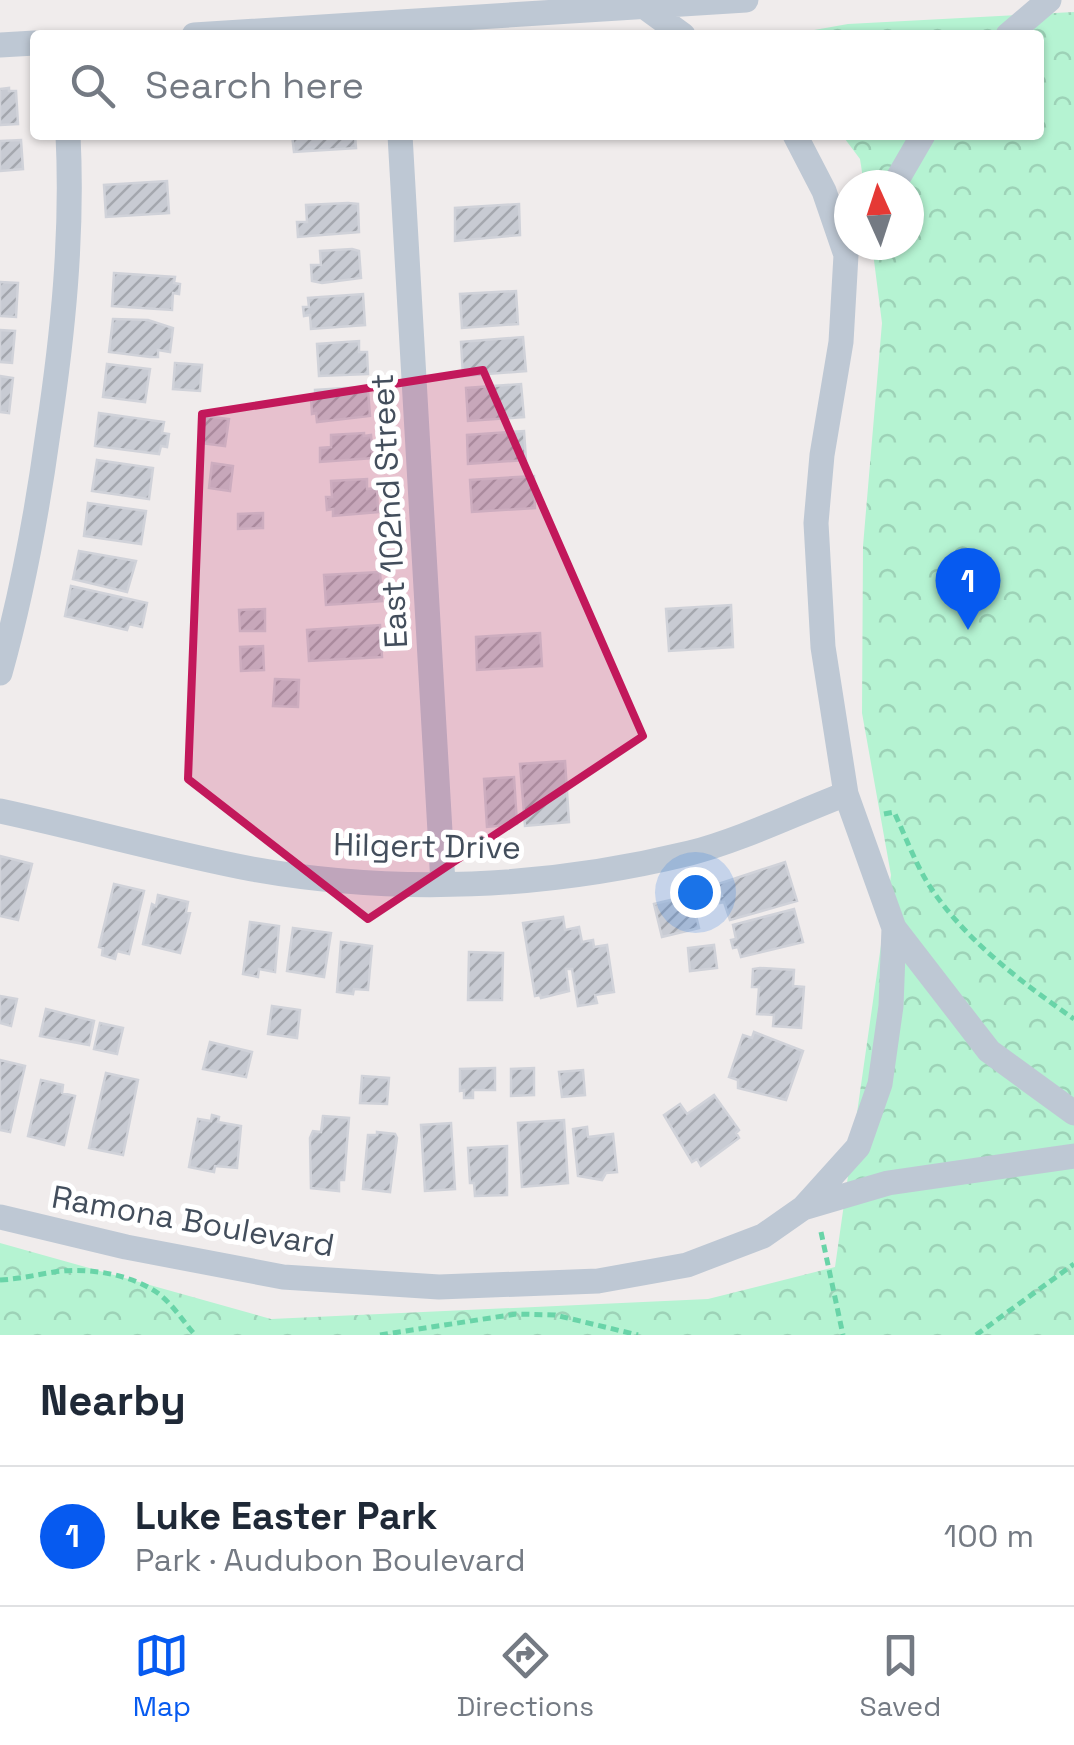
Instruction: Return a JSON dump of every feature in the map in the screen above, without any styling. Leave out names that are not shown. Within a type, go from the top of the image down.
[{"type":"street","points":[[260,30],[746,0]]},
{"type":"street","points":[[1014,30],[1049,0]]},
{"type":"street","points":[[646,8],[676,30]]},
{"type":"street","points":[[0,44],[30,43]]},
{"type":"street","points":[[0,673],[36,520],[62,338],[71,184],[68,140]]},
{"type":"street","name":"East 102nd Street","points":[[400,140],[443,884]]},
{"type":"street","points":[[798,140],[834,215]]},
{"type":"street","points":[[903,170],[921,140]]},
{"type":"street","points":[[848,260],[816,523],[823,647],[846,794],[894,928],[989,1051],[1074,1113]]},
{"type":"street","name":"Hilgert Drive","points":[[0,812],[252,869],[353,882],[508,883],[570,877],[694,852],[846,794]]},
{"type":"street","points":[[803,1208],[858,1147],[880,1084],[891,1006],[894,928]]},
{"type":"street","name":"Ramona Boulevard","points":[[0,1217],[126,1247],[283,1276],[440,1287],[598,1282],[687,1264],[764,1236],[803,1208],[888,1182],[1074,1156]]},
{"type":"path","points":[[884,814],[894,812],[927,881],[959,923],[994,957],[1074,1019]]},
{"type":"path","points":[[820,1232],[843,1335]]},
{"type":"path","points":[[976,1335],[1074,1264]]},
{"type":"path","points":[[0,1280],[92,1272],[132,1280],[158,1293],[195,1335]]},
{"type":"path","points":[[380,1335],[516,1314],[556,1315],[638,1335]]},
{"type":"highlighted area","points":[[483,370],[643,736],[368,919],[188,779],[202,414]]},
{"type":"green space","points":[[1074,12],[1074,1335],[0,1335],[0,1243],[271,1319],[708,1299],[835,1267],[891,875],[862,713],[863,546],[882,323],[874,260],[924,260],[924,170],[862,170],[860,159],[846,140],[1044,140],[1044,30],[814,30],[848,24]]},
{"type":"building","points":[[0,89],[16,91],[18,124],[0,125]]},
{"type":"building","points":[[21,140],[23,169],[0,171],[0,141]]},
{"type":"building","points":[[293,140],[355,140],[356,148],[294,152]]},
{"type":"building","points":[[167,181],[169,213],[106,217],[104,185]]},
{"type":"building","points":[[358,204],[359,232],[298,237],[297,222],[307,222],[306,205]]},
{"type":"building","points":[[519,204],[520,235],[455,241],[455,208]]},
{"type":"building","points":[[320,251],[359,251],[361,278],[312,281],[311,265],[321,265]]},
{"type":"building","points":[[114,273],[175,277],[174,283],[180,284],[179,294],[173,293],[172,310],[112,306]]},
{"type":"building","points":[[0,282],[18,283],[16,317],[0,316]]},
{"type":"building","points":[[516,291],[518,324],[462,328],[460,294]]},
{"type":"building","points":[[363,294],[365,325],[311,329],[310,315],[304,316],[308,298]]},
{"type":"building","points":[[113,319],[148,320],[173,328],[170,352],[158,350],[158,357],[150,357],[109,352]]},
{"type":"building","points":[[0,330],[15,331],[12,363],[0,362]]},
{"type":"building","points":[[523,337],[526,371],[463,376],[461,342]]},
{"type":"building","points":[[359,341],[359,352],[367,352],[368,374],[319,376],[317,344]]},
{"type":"building","points":[[175,363],[202,365],[200,391],[173,389]]},
{"type":"building","points":[[107,364],[150,369],[145,402],[103,397]]},
{"type":"building","points":[[0,376],[13,378],[9,413],[0,412]]},
{"type":"building","points":[[521,384],[524,417],[468,421],[466,388]]},
{"type":"building","points":[[315,390],[368,390],[370,416],[317,422],[311,398],[315,397]]},
{"type":"building","points":[[99,413],[164,422],[162,433],[169,434],[167,447],[161,446],[159,454],[95,446]]},
{"type":"building","points":[[204,416],[229,419],[225,446],[200,443]]},
{"type":"building","points":[[524,431],[526,460],[468,464],[467,435]]},
{"type":"building","points":[[331,435],[371,435],[373,458],[320,462],[320,448],[331,447]]},
{"type":"building","points":[[97,460],[153,468],[149,499],[92,491]]},
{"type":"building","points":[[212,463],[233,466],[230,491],[209,488]]},
{"type":"building","points":[[534,476],[535,508],[472,512],[470,480]]},
{"type":"building","points":[[367,479],[367,489],[377,488],[378,512],[333,516],[333,509],[327,510],[326,497],[332,497],[331,481]]},
{"type":"building","points":[[88,503],[146,511],[141,544],[84,536]]},
{"type":"building","points":[[263,513],[263,528],[238,529],[238,514]]},
{"type":"building","points":[[79,551],[136,561],[127,592],[73,579]]},
{"type":"building","points":[[380,572],[382,601],[326,605],[324,575]]},
{"type":"building","points":[[71,586],[147,603],[142,627],[129,624],[127,630],[65,616]]},
{"type":"building","points":[[731,605],[733,647],[669,651],[666,609]]},
{"type":"building","points":[[265,609],[265,631],[240,631],[239,610]]},
{"type":"building","points":[[380,625],[382,657],[309,661],[307,630]]},
{"type":"building","points":[[540,633],[542,666],[477,670],[476,637]]},
{"type":"building","points":[[263,646],[264,670],[241,671],[240,647]]},
{"type":"building","points":[[275,679],[299,680],[298,707],[273,706]]},
{"type":"building","points":[[565,761],[569,822],[525,826],[520,764]]},
{"type":"building","points":[[514,777],[517,824],[487,827],[484,779]]},
{"type":"building","points":[[0,856],[32,864],[18,920],[0,916]]},
{"type":"building","points":[[785,862],[797,901],[730,920],[724,902],[720,903],[718,884]]},
{"type":"building","points":[[114,884],[144,891],[129,954],[117,951],[115,959],[102,955],[103,948],[99,947]]},
{"type":"building","points":[[158,895],[188,902],[186,912],[190,913],[180,953],[143,944],[152,904],[156,906]]},
{"type":"building","points":[[691,895],[699,928],[662,937],[654,904]]},
{"type":"building","points":[[794,909],[803,942],[741,957],[738,947],[733,948],[733,925]]},
{"type":"building","points":[[563,917],[565,930],[579,927],[582,942],[593,940],[594,947],[607,945],[614,992],[595,995],[597,1003],[578,1006],[572,969],[566,969],[569,991],[535,996],[523,923]]},
{"type":"building","points":[[250,922],[279,926],[275,972],[259,969],[258,977],[243,974]]},
{"type":"building","points":[[293,928],[331,933],[324,977],[287,971]]},
{"type":"building","points":[[341,942],[372,946],[368,990],[354,989],[353,994],[337,992]]},
{"type":"building","points":[[714,945],[717,968],[690,971],[688,948]]},
{"type":"building","points":[[469,952],[503,953],[502,1000],[468,1000]]},
{"type":"building","points":[[753,969],[794,970],[793,986],[804,987],[801,1028],[773,1026],[774,1015],[757,1014],[759,987],[752,987]]},
{"type":"building","points":[[0,996],[17,999],[11,1026],[0,1023]]},
{"type":"building","points":[[272,1006],[300,1010],[297,1038],[268,1034]]},
{"type":"building","points":[[46,1009],[94,1021],[89,1045],[40,1036]]},
{"type":"building","points":[[100,1023],[123,1028],[117,1054],[94,1049]]},
{"type":"building","points":[[754,1032],[803,1051],[786,1100],[738,1088],[738,1080],[729,1077],[743,1035],[752,1038]]},
{"type":"building","points":[[210,1042],[252,1052],[246,1077],[203,1069]]},
{"type":"building","points":[[0,1060],[25,1066],[10,1132],[0,1130]]},
{"type":"building","points":[[495,1068],[495,1090],[473,1090],[473,1098],[464,1098],[464,1090],[460,1091],[460,1069]]},
{"type":"building","points":[[534,1068],[534,1095],[511,1096],[511,1069]]},
{"type":"building","points":[[583,1070],[585,1095],[562,1097],[559,1072]]},
{"type":"building","points":[[106,1073],[138,1080],[123,1155],[89,1148]]},
{"type":"building","points":[[362,1076],[389,1078],[387,1104],[360,1103]]},
{"type":"building","points":[[41,1080],[63,1085],[62,1093],[75,1096],[64,1145],[28,1136]]},
{"type":"building","points":[[714,1095],[739,1130],[739,1138],[701,1166],[697,1159],[692,1162],[664,1115],[680,1104],[687,1114]]},
{"type":"building","points":[[212,1115],[219,1117],[218,1122],[241,1126],[237,1168],[215,1166],[214,1172],[189,1167],[198,1119],[211,1121]]},
{"type":"building","points":[[323,1116],[349,1118],[344,1180],[339,1180],[339,1191],[311,1188],[310,1138],[313,1131],[321,1132]]},
{"type":"building","points":[[564,1120],[568,1183],[522,1187],[518,1123]]},
{"type":"building","points":[[451,1123],[455,1189],[425,1191],[421,1125]]},
{"type":"building","points":[[587,1127],[588,1137],[613,1134],[617,1172],[606,1173],[602,1180],[578,1176],[573,1129]]},
{"type":"building","points":[[395,1134],[397,1138],[390,1192],[363,1189],[368,1135]]},
{"type":"building","points":[[507,1146],[507,1195],[475,1196],[474,1183],[470,1183],[468,1148]]},
{"type":"place","name":"Luke Easter Park","points":[[968,630]]}]
